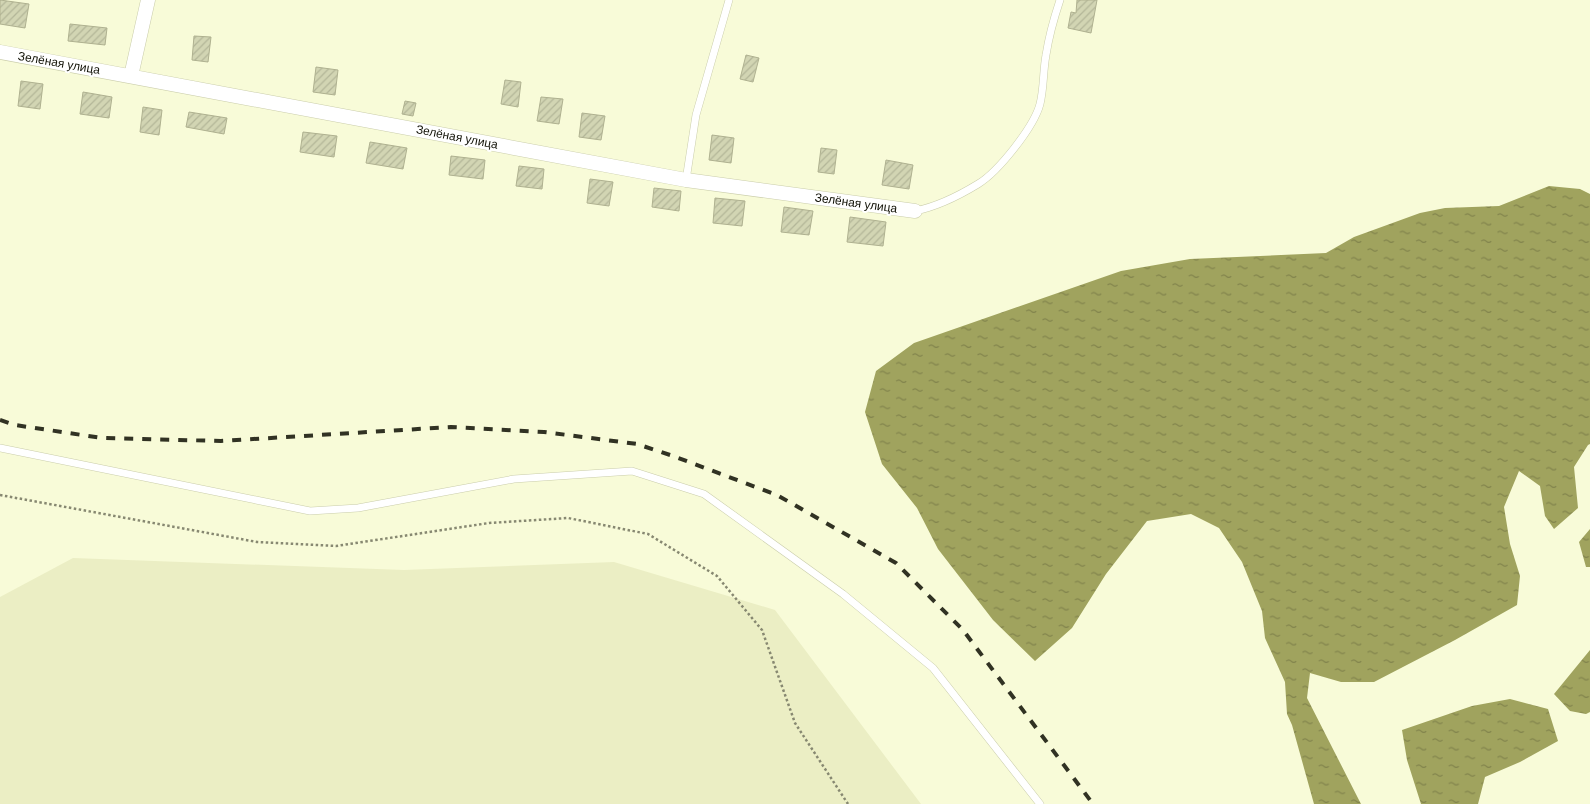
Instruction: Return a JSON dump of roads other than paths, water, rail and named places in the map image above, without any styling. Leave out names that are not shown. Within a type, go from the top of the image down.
[{"type":"street","points":[[131,76],[148,0]]},
{"type":"street","name":"Зелёная улица","points":[[0,52],[686,180],[915,211]]},
{"type":"lane","points":[[686,180],[696,115],[730,0]]},
{"type":"lane","points":[[915,211],[928,208],[978,184],[993,172],[1027,131],[1041,103],[1046,56],[1052,24],[1060,0]]},
{"type":"lane","points":[[0,448],[310,511],[358,508],[514,479],[632,470],[704,494],[843,594],[933,668],[1040,804]]},
{"type":"water","points":[[1549,186],[1580,189],[1590,194],[1590,444],[1574,467],[1578,508],[1554,529],[1545,516],[1540,486],[1519,471],[1504,507],[1510,544],[1520,576],[1517,605],[1374,682],[1341,682],[1310,673],[1307,698],[1361,804],[1314,804],[1292,725],[1287,714],[1285,682],[1265,638],[1262,611],[1242,562],[1219,528],[1191,514],[1147,521],[1106,574],[1072,628],[1035,661],[993,620],[938,549],[917,508],[882,464],[865,412],[876,371],[914,343],[1121,271],[1190,259],[1326,253],[1354,237],[1420,213],[1445,208],[1499,206]]},
{"type":"water","points":[[1590,529],[1590,567],[1586,567],[1579,542]]},
{"type":"water","points":[[1590,650],[1590,712],[1586,714],[1570,711],[1554,694]]},
{"type":"water","points":[[1510,699],[1548,709],[1558,741],[1520,762],[1485,777],[1478,804],[1421,804],[1407,760],[1402,730],[1472,706]]},
{"type":"railway","points":[[0,420],[15,425],[102,438],[221,441],[451,427],[544,432],[637,444],[673,456],[777,495],[896,563],[963,630],[1093,804]]}]
